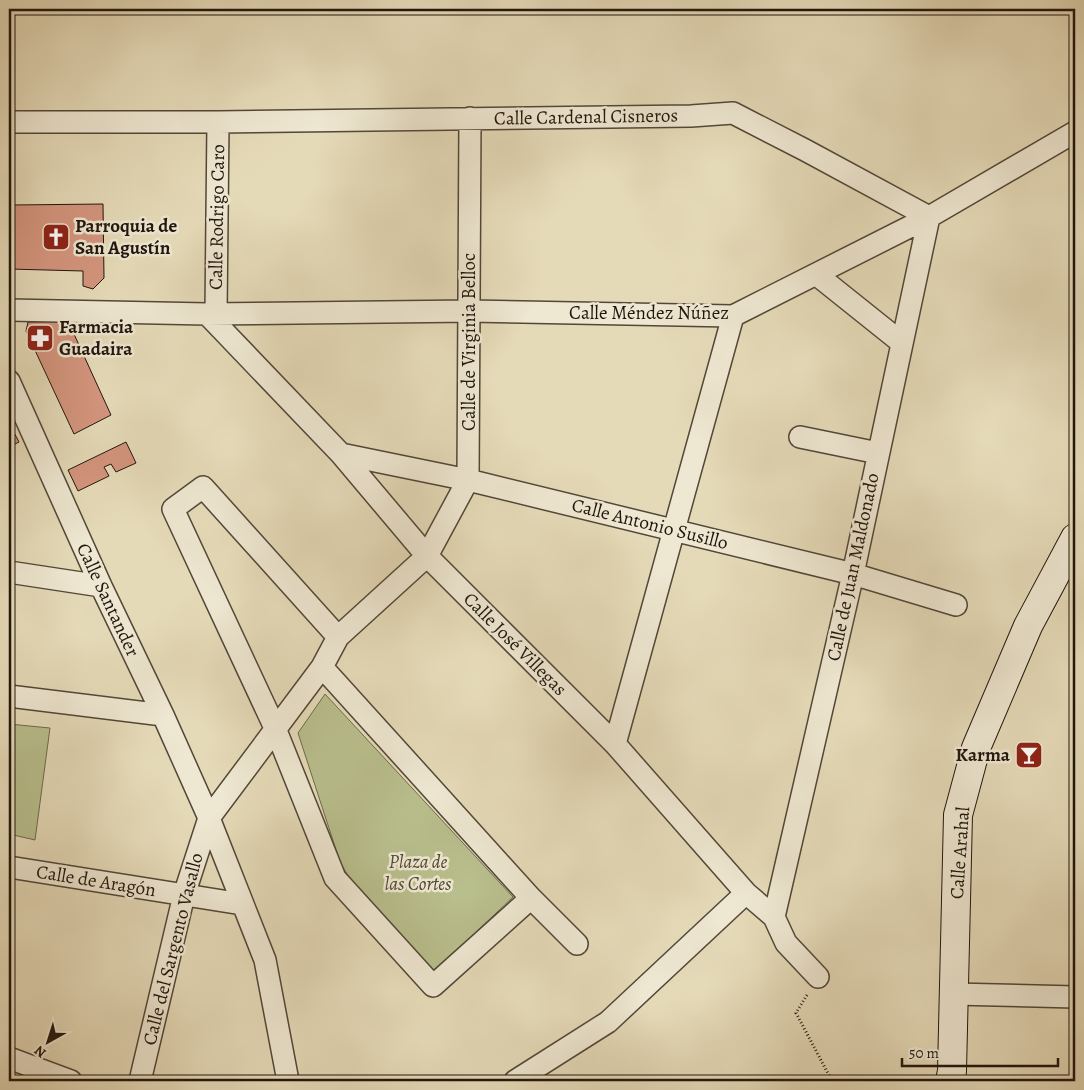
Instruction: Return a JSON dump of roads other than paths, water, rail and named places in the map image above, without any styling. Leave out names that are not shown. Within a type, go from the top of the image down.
[{"type":"street","name":"Calle Cardenal Cisneros","points":[[9,122],[218,122],[691,116],[733,113],[929,217]]},
{"type":"street","name":"Calle de Virginia Belloc","points":[[322,667],[338,637],[427,556],[468,480],[470,118]]},
{"type":"street","name":"Calle Rodrigo Caro","points":[[211,313],[218,122]]},
{"type":"street","name":"Calle Méndez Núñez","points":[[9,310],[211,313],[470,311],[733,316],[929,217],[1075,132]]},
{"type":"street","name":"Calle de Juan Maldonado","points":[[774,917],[853,574],[929,217]]},
{"type":"street","points":[[817,275],[902,343]]},
{"type":"street","name":"Calle José Villegas","points":[[211,313],[341,454],[427,556],[615,744],[746,893],[774,917],[786,943],[818,977]]},
{"type":"street","points":[[615,744],[733,316]]},
{"type":"street","name":"Calle Santander","points":[[9,381],[100,586],[163,715],[209,818],[265,960],[288,1081]]},
{"type":"street","points":[[800,436],[878,453]]},
{"type":"street","name":"Calle Antonio Susillo","points":[[341,454],[468,480],[853,574],[956,605]]},
{"type":"street","points":[[338,637],[203,487],[173,509],[275,728],[335,878],[433,986],[530,898]]},
{"type":"street","name":"Calle Arahal","points":[[952,1078],[958,815],[976,748],[1028,626],[1072,550]]},
{"type":"street","points":[[9,572],[100,586]]},
{"type":"street","points":[[322,667],[530,898],[577,944]]},
{"type":"street","name":"Calle del Sargento Vasallo","points":[[140,1081],[184,895],[209,818],[322,667]]},
{"type":"street","points":[[9,696],[163,715]]},
{"type":"street","name":"Calle de Aragón","points":[[9,867],[242,904]]},
{"type":"street","points":[[515,1081],[608,1022],[746,893]]},
{"type":"street","points":[[954,994],[1075,997]]},
{"type":"street","points":[[9,1058],[71,1081]]},
{"type":"place","name":"Parroquia de San Agustín","points":[[56,237]]},
{"type":"place","name":"Farmacia Guadaira","points":[[40,338]]},
{"type":"place","name":"Karma","points":[[1029,755]]},
{"type":"park label","name":"Plaza de las Cortes","points":[[418,873]]}]
